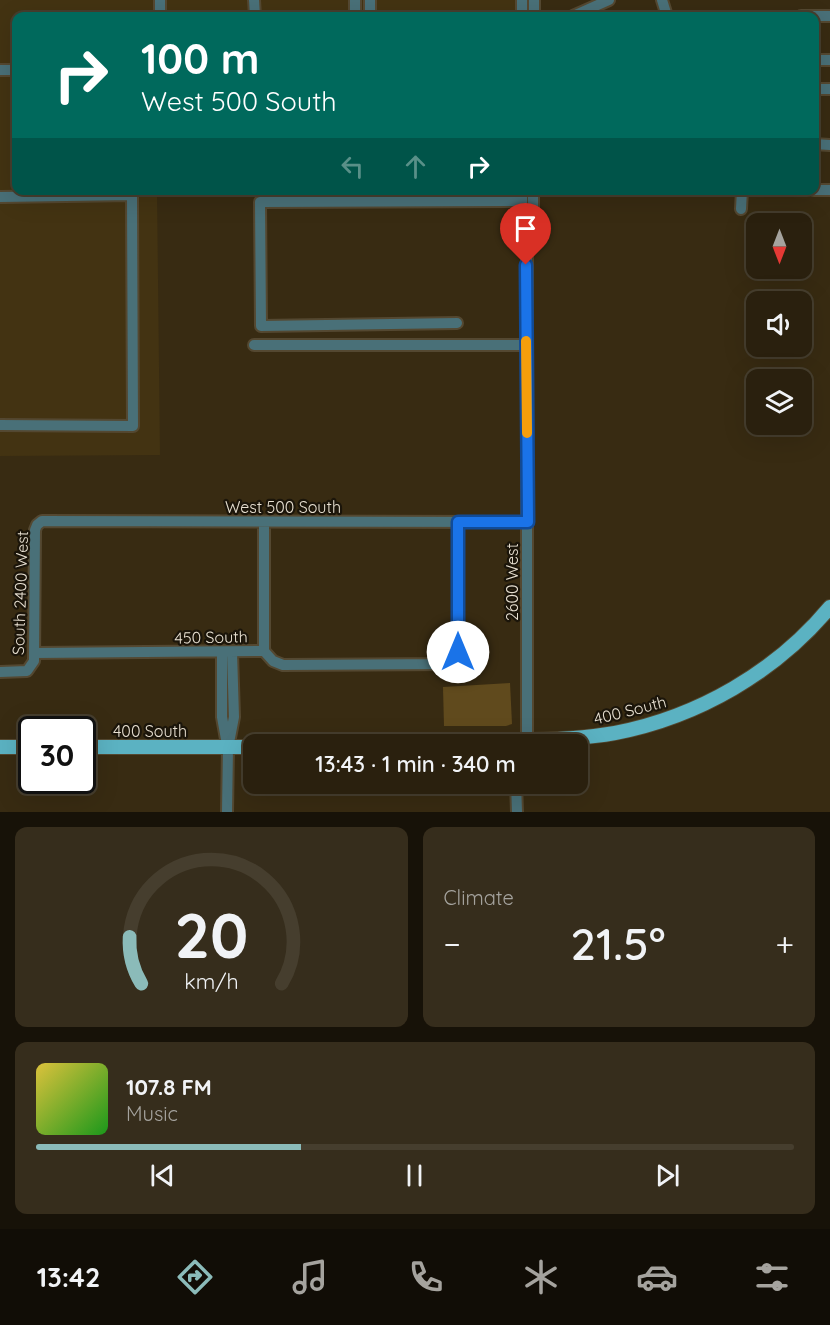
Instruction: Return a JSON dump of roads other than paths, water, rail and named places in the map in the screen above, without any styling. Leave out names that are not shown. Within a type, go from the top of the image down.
[{"type":"main road","name":"400 South","points":[[588,737],[645,726],[698,707],[752,677],[780,656],[800,639],[830,607]]},
{"type":"main road","points":[[0,747],[18,747]]},
{"type":"main road","name":"400 South","points":[[96,747],[243,747]]},
{"type":"street","points":[[582,12],[609,0]]},
{"type":"street","points":[[0,197],[132,195],[133,426],[0,425]]},
{"type":"street","name":"2600 West","points":[[526,244],[533,228],[533,195]]},
{"type":"street","points":[[741,195],[741,209]]},
{"type":"street","points":[[457,323],[261,326],[260,202],[522,196]]},
{"type":"street","name":"2600 West","points":[[520,734],[528,522],[526,244],[522,228],[522,196]]},
{"type":"street","points":[[254,345],[526,345]]},
{"type":"street","name":"West 500 South","points":[[38,524],[46,521],[528,522]]},
{"type":"street","points":[[264,522],[264,651]]},
{"type":"street","name":"450 South","points":[[35,653],[264,651],[273,661],[283,665],[442,665],[454,661],[458,652],[458,522]]},
{"type":"street","name":"South 2400 West","points":[[0,672],[27,671],[32,666],[35,653],[35,530],[38,524]]},
{"type":"street","points":[[227,652],[227,692],[234,717],[228,748],[227,812]]},
{"type":"street","points":[[516,794],[517,812]]}]
